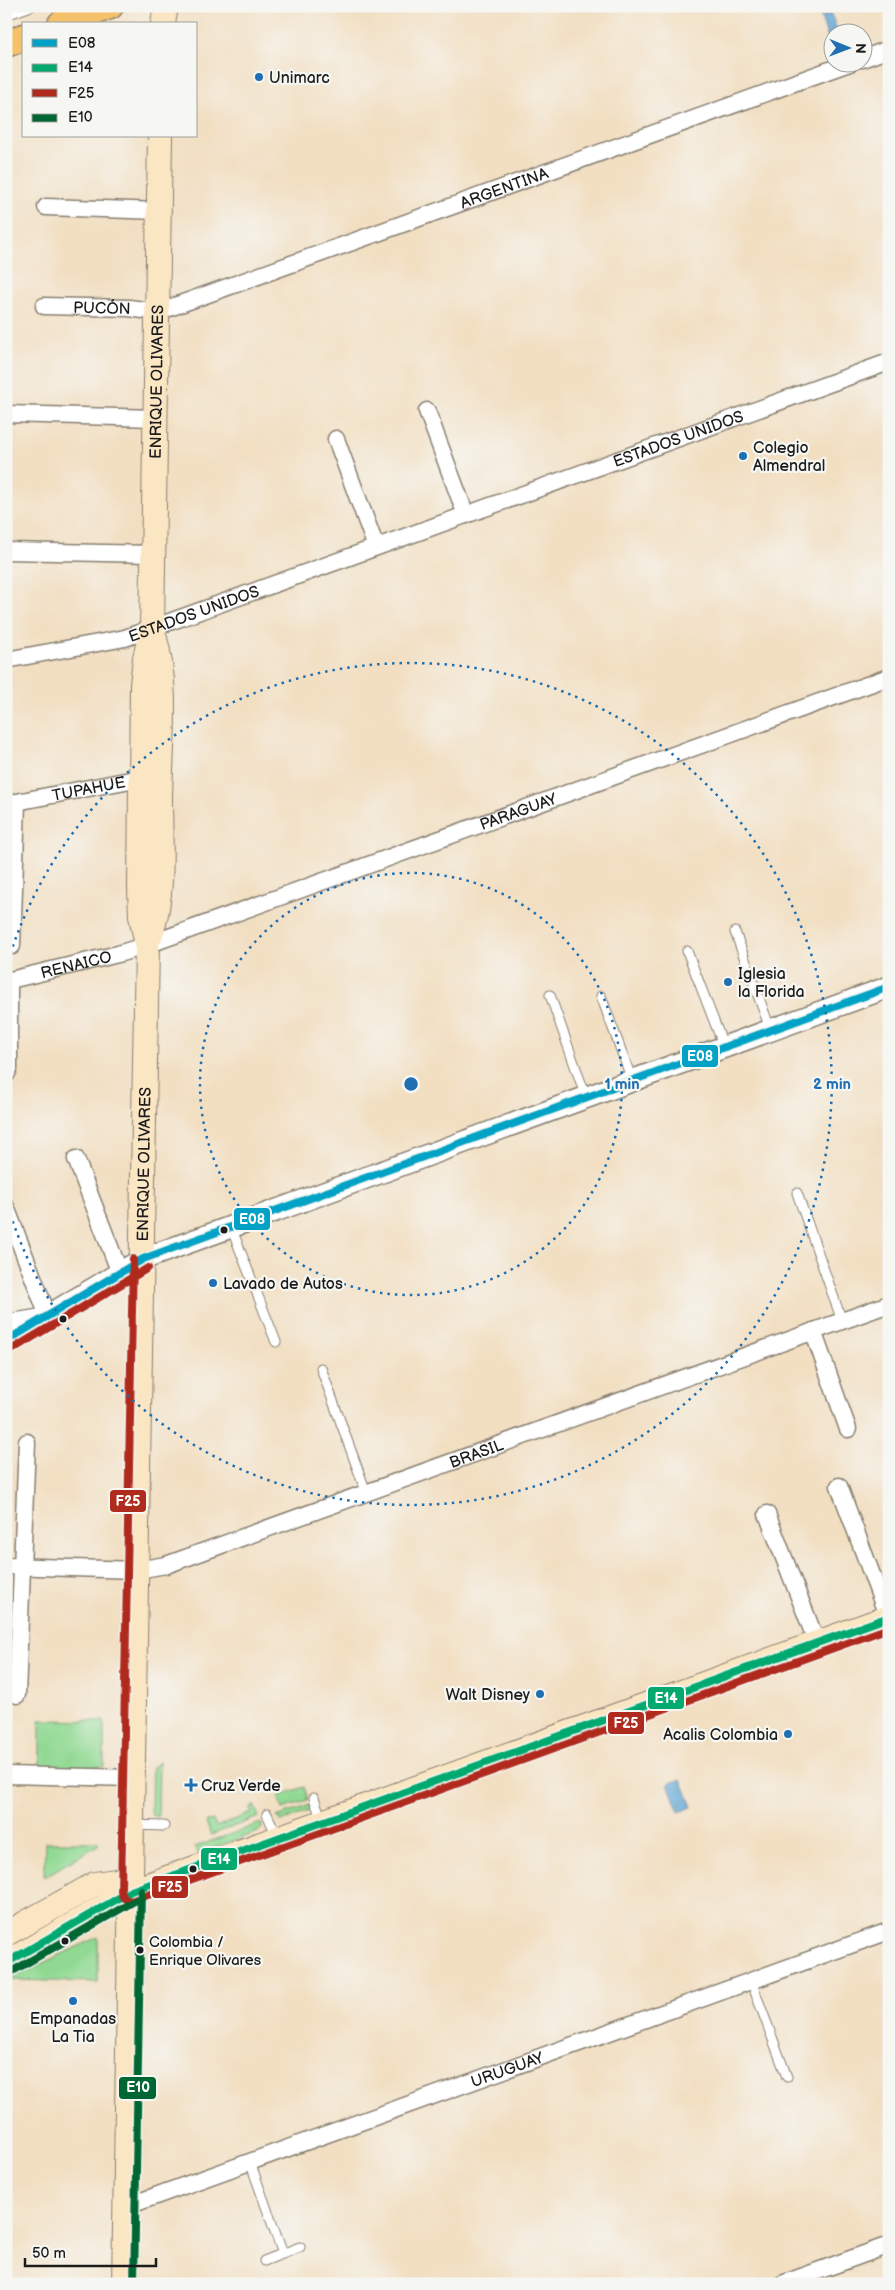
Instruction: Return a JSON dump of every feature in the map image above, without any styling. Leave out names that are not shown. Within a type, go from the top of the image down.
[{"type":"main road","points":[[66,22],[110,6]]},
{"type":"main road","points":[[164,22],[166,6]]},
{"type":"main road","points":[[6,44],[22,38]]},
{"type":"main road","name":"ENRIQUE OLIVARES","points":[[124,2284],[147,945],[154,923],[158,894],[151,776],[162,682],[159,654],[152,628],[160,138]]},
{"type":"main road","points":[[6,1963],[131,1892],[889,1618]]},
{"type":"main road","points":[[6,1934],[95,1884],[116,1881],[124,1884],[131,1892]]},
{"type":"street","points":[[872,55],[889,49]]},
{"type":"street","name":"ARGENTINA","points":[[158,312],[824,72]]},
{"type":"street","points":[[46,207],[160,211]]},
{"type":"street","name":"PUCÓN","points":[[44,306],[128,308],[158,312]]},
{"type":"street","name":"ESTADOS UNIDOS","points":[[6,660],[124,638],[889,362]]},
{"type":"street","points":[[427,411],[466,515]]},
{"type":"street","points":[[6,414],[156,418]]},
{"type":"street","points":[[336,439],[376,547]]},
{"type":"street","points":[[6,551],[154,554]]},
{"type":"street","name":"PARAGUAY","points":[[147,945],[889,676]]},
{"type":"street","name":"TUPAHUE","points":[[12,946],[11,803],[151,776]]},
{"type":"street","name":"RENAICO","points":[[8,981],[147,945]]},
{"type":"street","points":[[6,1075],[9,1069],[8,981]]},
{"type":"street","points":[[6,1341],[143,1259],[889,988]]},
{"type":"street","points":[[76,1159],[120,1273]]},
{"type":"street","points":[[6,1207],[48,1316]]},
{"type":"street","name":"BRASIL","points":[[14,1566],[137,1570],[166,1565],[889,1304]]},
{"type":"street","points":[[6,1323],[48,1316]]},
{"type":"street","points":[[813,1331],[848,1429]]},
{"type":"street","points":[[17,1695],[14,1566],[27,1442]]},
{"type":"street","points":[[839,1486],[889,1618]]},
{"type":"street","points":[[767,1514],[817,1644]]},
{"type":"street","points":[[6,1776],[133,1778]]},
{"type":"street","name":"URUGUAY","points":[[125,2207],[889,1931]]},
{"type":"street","points":[[782,2284],[889,2245]]},
{"type":"lane","points":[[6,15],[31,6]]},
{"type":"lane","points":[[735,932],[771,1031]]},
{"type":"lane","points":[[687,952],[724,1048]]},
{"type":"lane","points":[[550,995],[586,1097]]},
{"type":"lane","points":[[601,996],[632,1081]]},
{"type":"lane","points":[[797,1193],[842,1321]]},
{"type":"lane","points":[[231,1228],[276,1342]]},
{"type":"lane","points":[[321,1368],[366,1492]]},
{"type":"lane","points":[[314,1798],[322,1822]]},
{"type":"lane","points":[[267,1814],[278,1838]]},
{"type":"lane","points":[[132,1826],[164,1826]]},
{"type":"lane","points":[[751,1981],[787,2077]]},
{"type":"lane","points":[[250,2162],[283,2254]]},
{"type":"lane","points":[[264,2261],[300,2247]]},
{"type":"green space","points":[[40,1720],[104,1721],[104,1767],[40,1767]]},
{"type":"green space","points":[[159,1762],[158,1817],[152,1815],[151,1809],[152,1767]]},
{"type":"green space","points":[[304,1787],[308,1800],[283,1809],[278,1796]]},
{"type":"green space","points":[[254,1805],[259,1817],[211,1835],[206,1822],[213,1820],[216,1827],[251,1813],[250,1807]]},
{"type":"green space","points":[[310,1805],[311,1810],[281,1822],[277,1817]]},
{"type":"green space","points":[[261,1823],[262,1828],[258,1832],[197,1854],[195,1847]]},
{"type":"green space","points":[[45,1842],[98,1842],[98,1845],[44,1877]]},
{"type":"green space","points":[[98,1937],[98,1982],[7,1980]]},
{"type":"water","points":[[831,14],[834,22],[823,22],[821,17]]},
{"type":"water","points":[[681,1779],[692,1807],[679,1812],[668,1784]]},
{"type":"transit line","name":"E08","points":[[6,1341],[143,1259],[889,987]]},
{"type":"transit line","name":"F25","points":[[133,1259],[121,1891],[127,1900],[134,1900],[889,1628]]},
{"type":"transit line","name":"F25","points":[[11,1350],[148,1268]]},
{"type":"transit line","name":"E14","points":[[6,1963],[131,1891],[889,1617]]},
{"type":"transit line","name":"E10","points":[[134,2284],[141,1891]]},
{"type":"transit line","name":"E10","points":[[11,1972],[136,1900]]},
{"type":"place","name":"Unimarc","points":[[259,77]]},
{"type":"place","name":"Colegio Almendral","points":[[743,456]]},
{"type":"place","name":"Iglesia la Florida","points":[[728,982]]},
{"type":"place","name":"Lavado de Autos","points":[[213,1283]]},
{"type":"place","name":"Walt Disney","points":[[540,1694]]},
{"type":"place","name":"Acalis Colombia","points":[[788,1734]]},
{"type":"place","name":"Cruz Verde","points":[[191,1785]]},
{"type":"place","name":"Colombia / Enrique Olivares","points":[[140,1950]]},
{"type":"place","name":"Empanadas La Tia","points":[[73,2001]]}]
